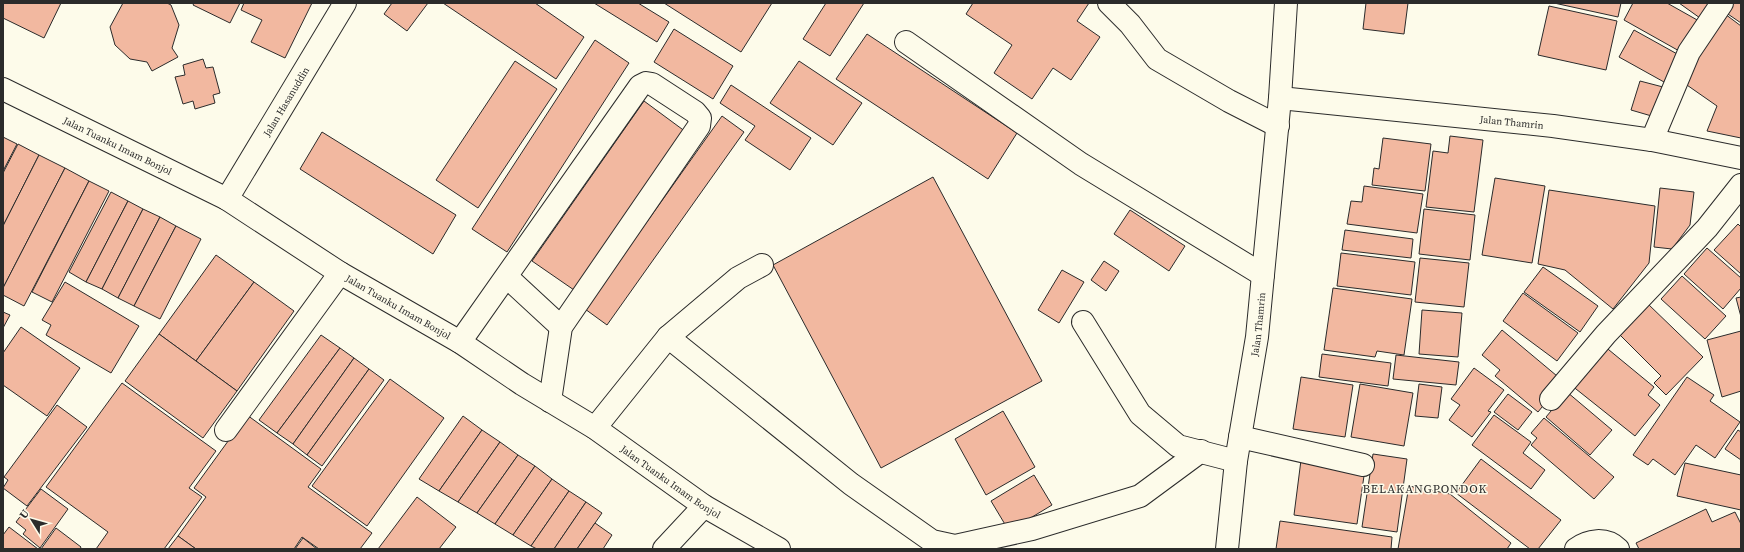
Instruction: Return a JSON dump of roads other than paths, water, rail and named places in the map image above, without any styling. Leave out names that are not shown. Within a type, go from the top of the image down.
[{"type":"main road","name":"Jalan Hasanuddin","points":[[227,199],[345,3]]},
{"type":"main road","points":[[1109,3],[1130,24],[1157,59],[1229,102],[1278,126]]},
{"type":"main road","name":"Jalan Thamrin","points":[[1227,549],[1236,461],[1257,336],[1278,126],[1286,3]]},
{"type":"main road","points":[[1652,140],[1689,52],[1722,3]]},
{"type":"main road","points":[[906,42],[1080,164],[1263,275]]},
{"type":"main road","points":[[460,342],[640,86],[646,83],[652,84],[698,115],[701,122],[561,327],[550,401]]},
{"type":"main road","name":"Jalan Tuanku Imam Bonjol","points":[[3,88],[227,199],[340,273],[460,342],[550,401],[595,428],[704,506],[780,549]]},
{"type":"main road","name":"Jalan Thamrin","points":[[1280,98],[1553,126],[1652,140],[1741,158]]},
{"type":"main road","points":[[1551,399],[1606,334],[1707,228],[1741,185]]},
{"type":"main road","points":[[595,428],[668,337],[738,278],[762,265]]},
{"type":"main road","points":[[226,430],[340,273]]},
{"type":"main road","points":[[507,277],[561,327]]},
{"type":"main road","points":[[1083,322],[1140,414],[1178,446],[1236,461]]},
{"type":"main road","points":[[668,337],[851,484],[932,541],[955,546],[1032,529],[1140,496],[1201,451]]},
{"type":"main road","points":[[1240,437],[1363,465]]},
{"type":"main road","points":[[664,549],[704,506]]},
{"type":"main road","points":[[1576,549],[1583,544],[1599,540],[1614,545],[1618,549]]},
{"type":"district","name":"BELAKANGPONDOK","points":[[1425,489]]}]
